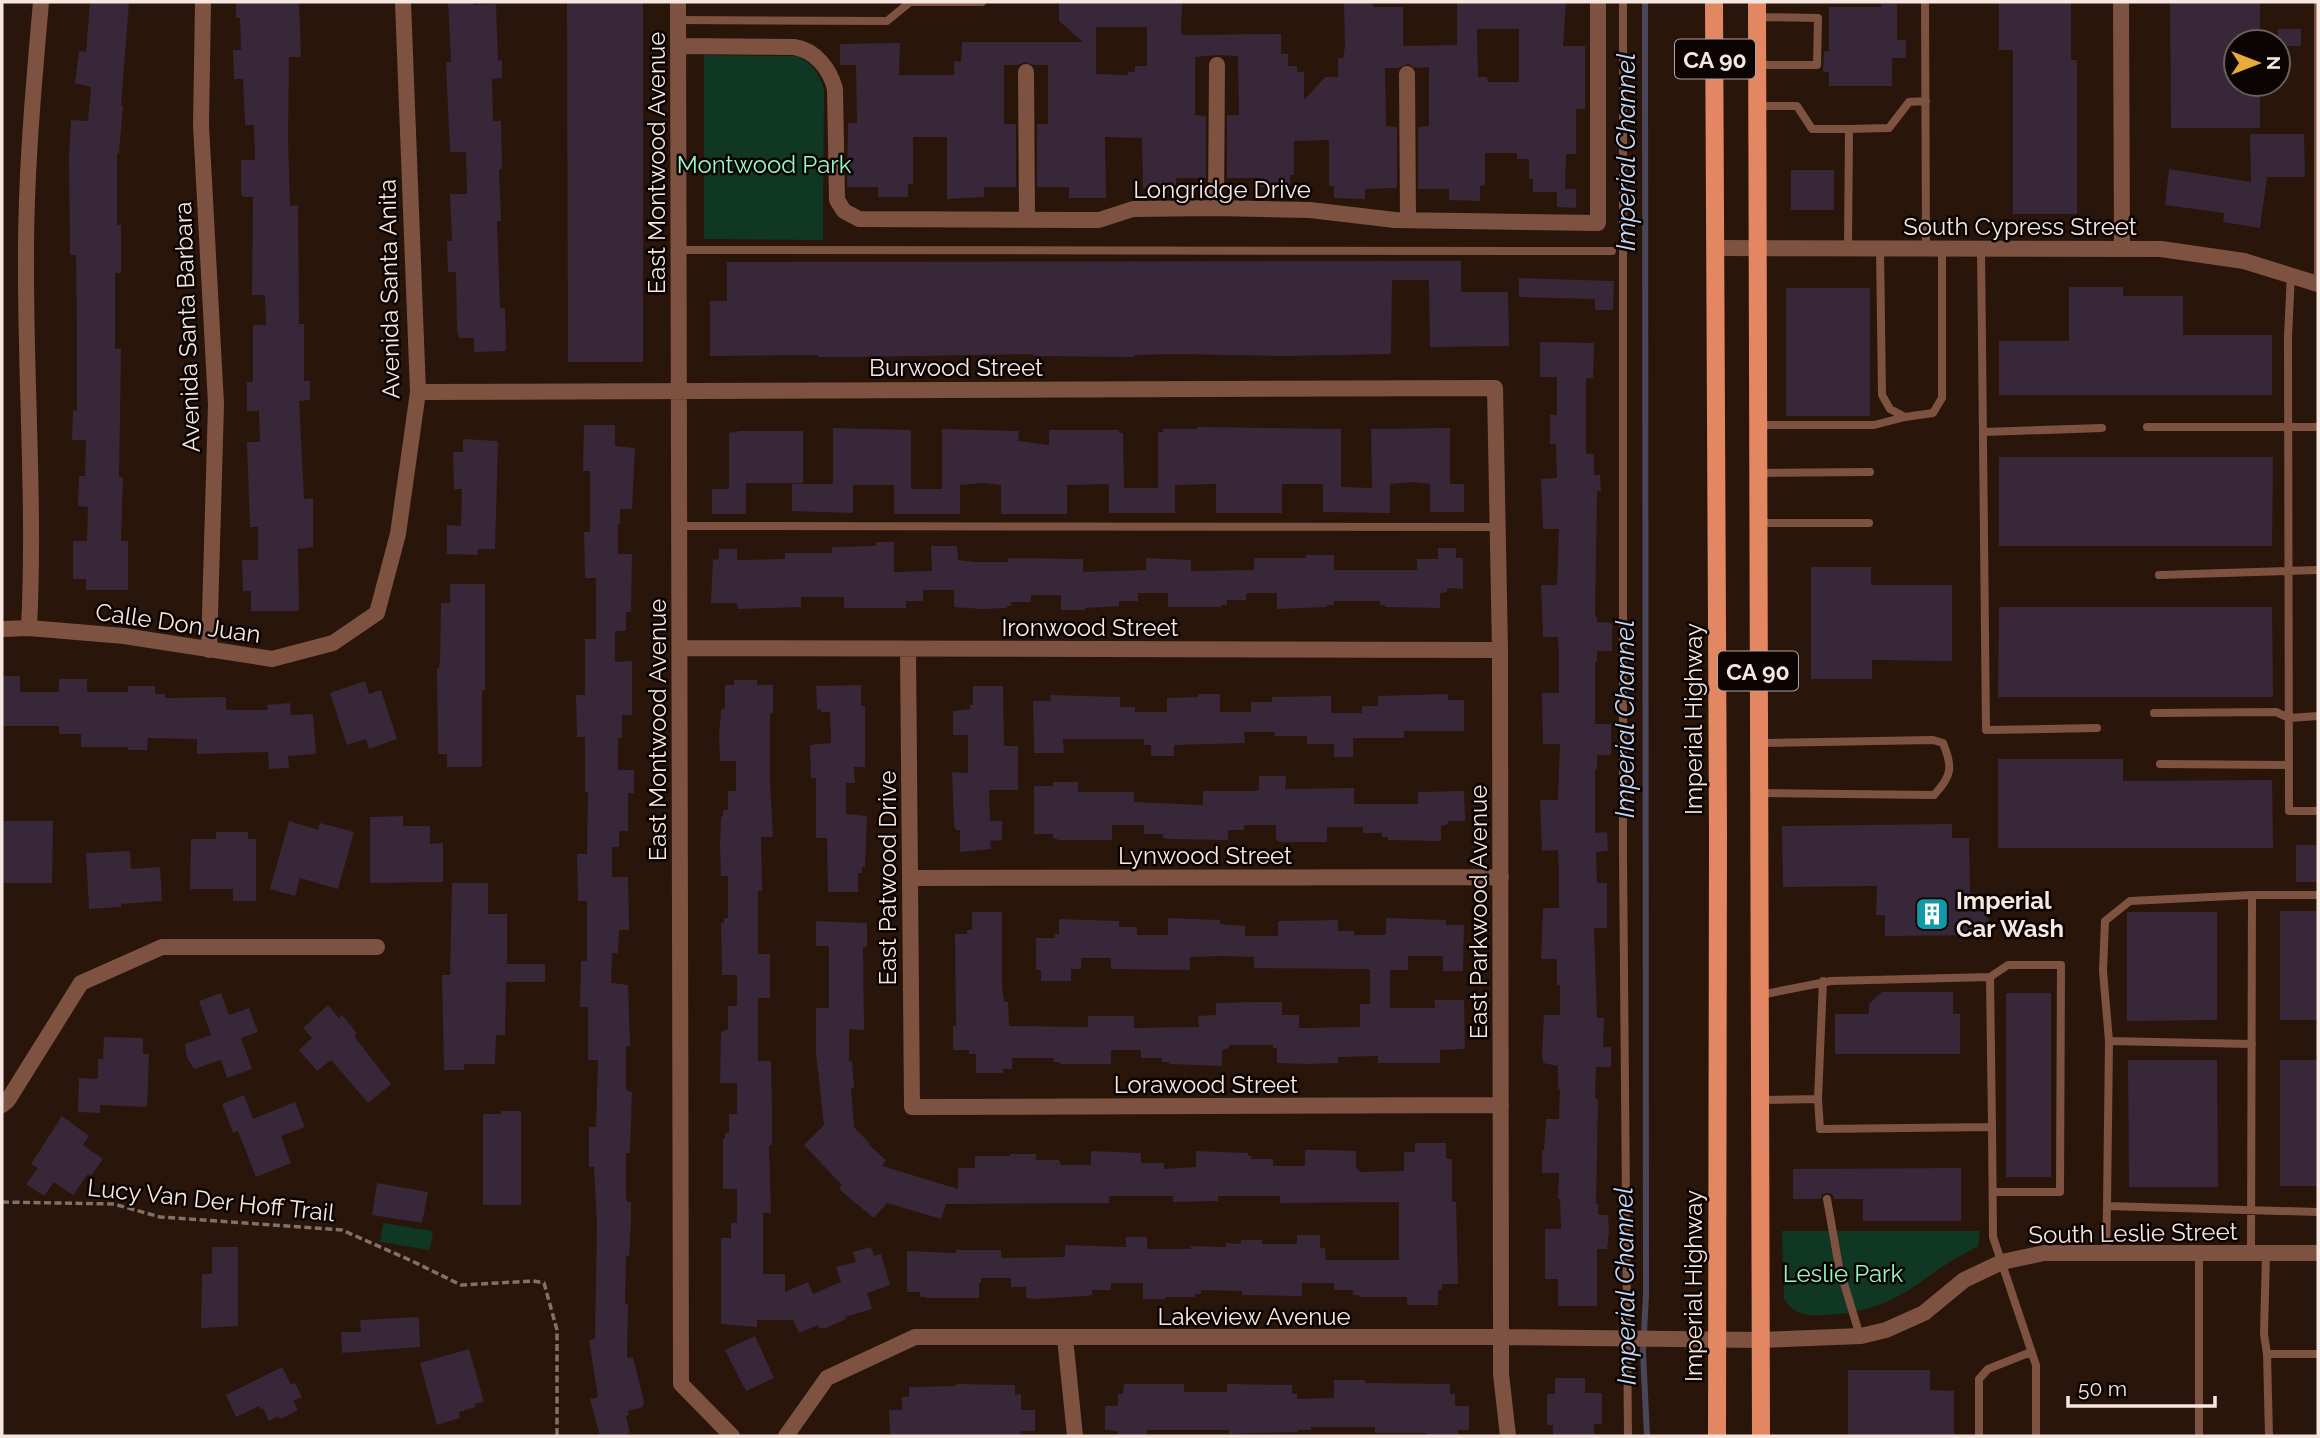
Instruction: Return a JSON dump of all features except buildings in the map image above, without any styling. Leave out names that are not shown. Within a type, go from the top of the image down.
[{"type":"main road","name":"Imperial Highway","points":[[1714,2],[1717,1436]]},
{"type":"main road","name":"CA 90","points":[[1757,10],[1761,1436]]},
{"type":"street","points":[[29,628],[32,571],[26,270],[30,125],[41,2]]},
{"type":"street","name":"Avenida Santa Barbara","points":[[203,2],[201,125],[216,404],[209,650]]},
{"type":"street","name":"Avenida Santa Anita","points":[[377,613],[398,534],[418,392],[403,2]]},
{"type":"street","name":"East Montwood Avenue","points":[[678,2],[681,1384],[732,1436]]},
{"type":"street","name":"Longridge Drive","points":[[678,46],[800,48],[820,61],[833,81],[836,196],[839,205],[848,214],[864,220],[1099,220],[1133,209],[1216,208],[1310,209],[1375,219],[1598,223],[1598,2]]},
{"type":"street","points":[[2121,2],[2122,249]]},
{"type":"street","points":[[1216,208],[1217,65]]},
{"type":"street","points":[[1026,72],[1027,220]]},
{"type":"street","points":[[1408,74],[1408,220]]},
{"type":"street","name":"South Cypress Street","points":[[1716,248],[2161,249],[2244,261],[2318,284]]},
{"type":"street","name":"Burwood Street","points":[[418,392],[1495,388]]},
{"type":"street","name":"East Parkwood Avenue","points":[[1495,388],[1500,650],[1501,1374],[1508,1436]]},
{"type":"street","name":"Calle Don Juan","points":[[2,629],[29,628],[124,636],[272,659],[333,643],[377,613]]},
{"type":"street","name":"Ironwood Street","points":[[680,648],[1500,650]]},
{"type":"street","name":"East Patwood Drive","points":[[908,649],[912,1107]]},
{"type":"street","name":"Lynwood Street","points":[[909,878],[1501,877]]},
{"type":"street","points":[[2,1105],[8,1100],[81,983],[162,947],[377,947]]},
{"type":"street","name":"Lorawood Street","points":[[912,1107],[1501,1105]]},
{"type":"street","name":"South Leslie Street","points":[[1760,1340],[1861,1336],[1886,1330],[1924,1313],[1964,1280],[2002,1262],[2044,1253],[2318,1253]]},
{"type":"street","name":"Lakeview Avenue","points":[[786,1436],[827,1378],[915,1337],[1760,1340]]},
{"type":"street","points":[[1065,1338],[1075,1436]]},
{"type":"lane","points":[[678,20],[887,21],[908,2],[982,2]]},
{"type":"lane","points":[[1623,2],[1625,1339],[1628,1436]]},
{"type":"lane","points":[[1758,425],[1874,425],[1933,413],[1942,398],[1926,101],[1925,2]]},
{"type":"lane","points":[[2318,2],[2318,284]]},
{"type":"lane","points":[[1757,10],[1818,18],[1818,30],[1817,65],[1757,65]]},
{"type":"lane","points":[[1757,106],[1797,106],[1812,129],[1889,128],[1909,102],[1926,101]]},
{"type":"lane","points":[[1848,248],[1849,129]]},
{"type":"lane","points":[[1880,248],[1882,395],[1890,409],[1905,417]]},
{"type":"lane","points":[[1981,248],[1986,730],[2098,728]]},
{"type":"lane","points":[[679,250],[1612,251]]},
{"type":"lane","points":[[2291,274],[2288,336],[2289,811],[2318,811]]},
{"type":"lane","points":[[2147,427],[2318,427]]},
{"type":"lane","points":[[1984,432],[2102,428]]},
{"type":"lane","points":[[1758,473],[1870,472]]},
{"type":"lane","points":[[1758,523],[1869,523]]},
{"type":"lane","points":[[679,526],[1498,527]]},
{"type":"lane","points":[[2159,575],[2318,570]]},
{"type":"lane","points":[[2154,713],[2276,712],[2289,718],[2318,716]]},
{"type":"lane","points":[[1759,743],[1933,740],[1943,743],[1950,759],[1947,782],[1934,795],[1759,793]]},
{"type":"lane","points":[[2160,764],[2289,765]]},
{"type":"lane","points":[[2106,1253],[2109,1041],[2103,971],[2105,921],[2130,901],[2252,895],[2318,895]]},
{"type":"lane","points":[[2252,895],[2252,1211],[2259,1253],[2267,1354],[2269,1436]]},
{"type":"lane","points":[[1760,995],[1823,981],[1990,977],[2008,965],[2061,965],[2060,1192],[1993,1192]]},
{"type":"lane","points":[[1990,977],[1993,1237],[2036,1365],[2036,1436]]},
{"type":"lane","points":[[1823,981],[1818,1099],[1820,1129],[1992,1127]]},
{"type":"lane","points":[[2109,1041],[2252,1044]]},
{"type":"lane","points":[[1760,1100],[1818,1099]]},
{"type":"lane","points":[[1827,1199],[1839,1267],[1861,1336]]},
{"type":"lane","points":[[2107,1206],[2318,1212]]},
{"type":"lane","points":[[2199,1253],[2199,1436]]},
{"type":"lane","points":[[1979,1436],[1979,1379],[1988,1369],[2031,1352]]},
{"type":"lane","points":[[2267,1354],[2318,1354]]},
{"type":"path","name":"Lucy Van Der Hoff Trail","points":[[2,1202],[114,1204],[160,1217],[342,1230],[461,1285],[533,1281],[544,1283],[557,1330],[557,1436]]},
{"type":"green space","name":"Montwood Park","points":[[704,55],[796,56],[806,61],[817,73],[824,89],[823,240],[704,239]]},
{"type":"green space","points":[[383,1223],[433,1231],[430,1250],[380,1242]]},
{"type":"green space","name":"Leslie Park","points":[[1782,1231],[1980,1231],[1978,1247],[1951,1261],[1899,1296],[1859,1311],[1813,1315],[1797,1312],[1784,1299]]},
{"type":"waterway","name":"Imperial Channel","points":[[1645,2],[1646,1294],[1643,1352],[1647,1436]]},
{"type":"place","name":"Imperial Car Wash","points":[[1932,914]]}]
